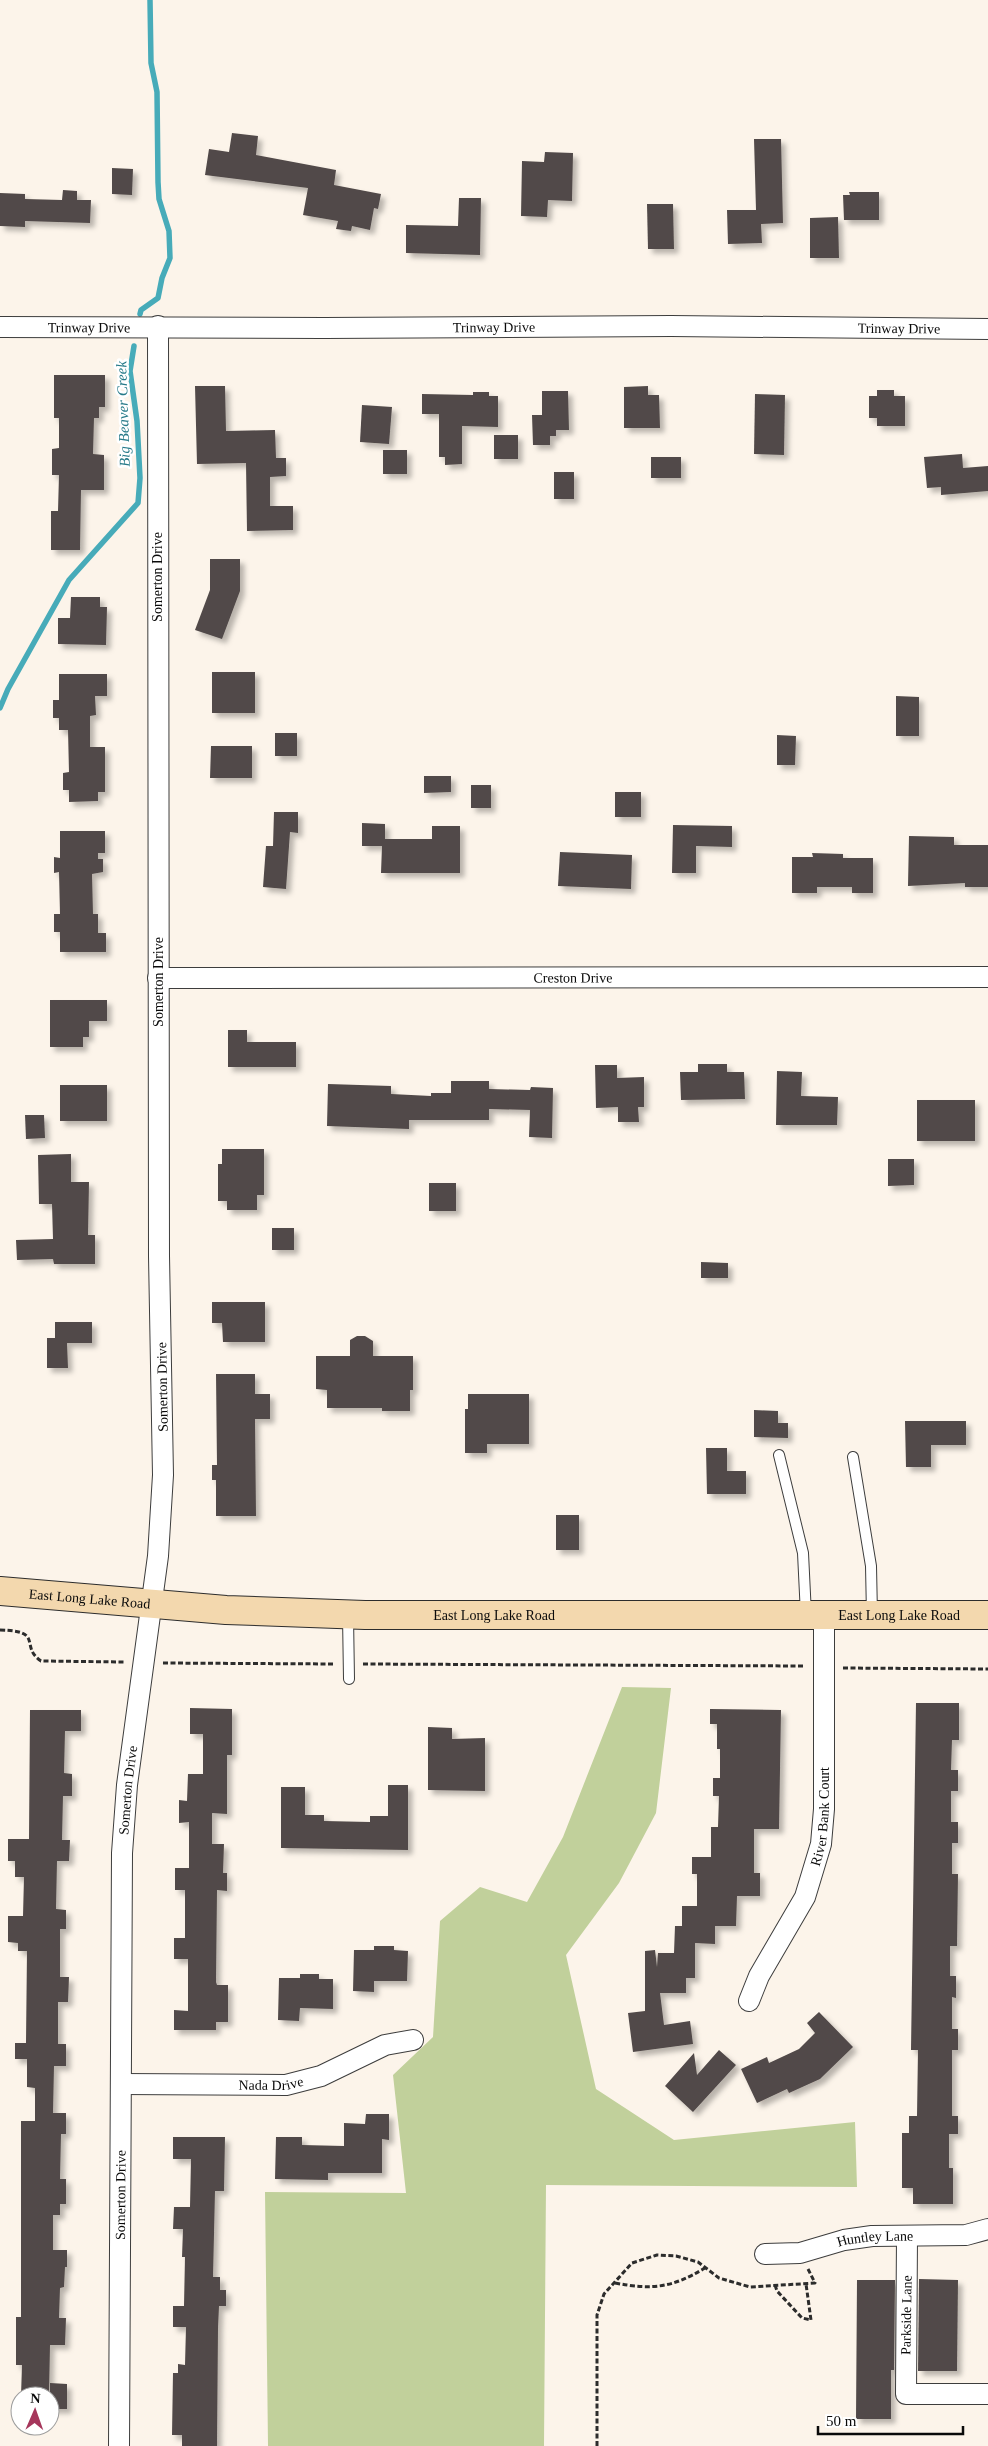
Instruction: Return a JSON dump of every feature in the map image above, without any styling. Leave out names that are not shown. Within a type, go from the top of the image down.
[{"type":"main road","name":"East Long Lake Road","points":[[0,1591],[226,1610],[348,1614],[988,1615]]},
{"type":"street","name":"Somerton Drive","points":[[120,2446],[120,2084],[123,1835],[158,1556],[163,1475],[159,1256],[158,326]]},
{"type":"street","name":"Trinway Drive","points":[[0,327],[344,328],[671,326],[988,328]]},
{"type":"street","name":"Creston Drive","points":[[158,978],[988,977]]},
{"type":"street","name":"River Bank Court","points":[[749,2001],[759,1976],[805,1898],[821,1844],[824,1808],[815,1616]]},
{"type":"street","name":"Nada Drive","points":[[120,2084],[286,2085],[321,2076],[385,2045],[413,2040]]},
{"type":"street","name":"Huntley Lane","points":[[765,2254],[800,2253],[844,2240],[872,2236],[966,2236],[988,2229]]},
{"type":"street","name":"Parkside Lane","points":[[907,2236],[906,2394],[988,2394]]},
{"type":"lane","points":[[779,1455],[803,1553],[815,1616]]},
{"type":"lane","points":[[853,1457],[871,1566],[872,1616]]},
{"type":"lane","points":[[348,1614],[347,1664],[349,1679]]},
{"type":"path","points":[[0,1630],[19,1631],[26,1634],[37,1658],[47,1662],[130,1662]]},
{"type":"path","points":[[155,1663],[811,1666]]},
{"type":"path","points":[[838,1668],[988,1670]]},
{"type":"path","points":[[598,2446],[597,2314],[604,2294],[632,2263],[657,2256],[676,2256],[698,2262],[720,2278],[750,2287],[815,2283],[800,2253]]},
{"type":"path","points":[[614,2282],[637,2287],[656,2287],[674,2284],[705,2268]]},
{"type":"path","points":[[775,2286],[777,2291],[802,2318],[810,2320],[806,2284]]},
{"type":"green space","points":[[622,1687],[671,1688],[656,1813],[619,1883],[566,1955],[596,2089],[674,2140],[855,2122],[857,2187],[546,2185],[544,2446],[268,2446],[265,2192],[406,2193],[393,2075],[433,2037],[440,1921],[480,1887],[527,1902],[563,1837]]},
{"type":"building","points":[[232,133],[258,136],[256,155],[336,170],[334,185],[381,194],[378,209],[374,208],[370,230],[352,226],[351,231],[336,229],[338,221],[303,215],[308,188],[205,175],[209,149],[229,152]]},
{"type":"building","points":[[754,139],[781,139],[783,223],[761,224],[762,243],[728,244],[727,210],[756,210]]},
{"type":"building","points":[[545,152],[573,153],[572,201],[548,200],[547,217],[521,216],[522,161],[544,162]]},
{"type":"building","points":[[112,168],[133,169],[132,195],[112,194]]},
{"type":"building","points":[[63,190],[77,191],[77,200],[91,200],[90,223],[25,221],[25,227],[0,226],[0,193],[25,194],[25,199],[62,200]]},
{"type":"building","points":[[849,192],[879,192],[879,220],[844,220],[843,195],[850,195]]},
{"type":"building","points":[[459,198],[481,198],[480,255],[406,253],[406,225],[458,226]]},
{"type":"building","points":[[647,204],[673,204],[674,249],[648,249]]},
{"type":"building","points":[[838,217],[839,258],[810,258],[810,218]]},
{"type":"building","points":[[54,375],[105,375],[105,407],[99,407],[99,418],[94,418],[93,454],[104,455],[104,490],[81,490],[80,550],[51,550],[51,511],[58,511],[59,475],[52,475],[52,449],[59,448],[59,418],[54,418]]},
{"type":"building","points":[[195,386],[225,386],[226,431],[275,430],[276,458],[286,458],[286,476],[270,477],[270,506],[293,506],[293,530],[247,531],[246,463],[197,464]]},
{"type":"building","points":[[648,386],[648,395],[659,395],[660,428],[624,428],[624,387]]},
{"type":"building","points":[[877,390],[894,390],[894,396],[905,396],[905,426],[877,426],[877,418],[869,418],[869,396],[877,396]]},
{"type":"building","points":[[542,391],[568,391],[569,430],[556,430],[556,436],[550,436],[550,445],[533,445],[532,415],[542,415]]},
{"type":"building","points":[[473,392],[489,392],[489,396],[498,396],[498,427],[462,426],[462,464],[445,465],[445,457],[439,457],[439,414],[422,414],[422,394],[473,395]]},
{"type":"building","points":[[755,394],[785,395],[784,455],[754,454]]},
{"type":"building","points":[[362,405],[392,407],[389,444],[360,442]]},
{"type":"building","points":[[494,435],[518,435],[518,459],[494,459]]},
{"type":"building","points":[[383,450],[407,450],[407,474],[383,474]]},
{"type":"building","points":[[962,454],[963,468],[988,466],[988,491],[941,495],[941,487],[927,488],[924,457]]},
{"type":"building","points":[[651,457],[681,457],[681,478],[651,478]]},
{"type":"building","points":[[554,472],[574,472],[574,499],[554,499]]},
{"type":"building","points":[[210,559],[240,559],[240,591],[222,639],[195,630],[210,590]]},
{"type":"building","points":[[71,597],[100,597],[100,607],[107,607],[106,645],[58,644],[58,618],[70,618]]},
{"type":"building","points":[[212,672],[255,672],[255,713],[212,713]]},
{"type":"building","points":[[59,674],[107,674],[107,696],[95,696],[96,715],[90,716],[90,747],[105,747],[105,792],[98,792],[98,801],[69,802],[69,790],[63,790],[63,773],[69,772],[68,730],[59,730],[59,718],[53,718],[53,700],[59,700]]},
{"type":"building","points":[[896,696],[919,697],[919,736],[896,736]]},
{"type":"building","points":[[275,733],[297,733],[297,756],[275,756]]},
{"type":"building","points":[[777,735],[796,736],[795,765],[777,765]]},
{"type":"building","points":[[211,746],[252,746],[252,778],[210,778]]},
{"type":"building","points":[[424,776],[451,776],[451,792],[424,793]]},
{"type":"building","points":[[471,785],[491,785],[491,808],[471,808]]},
{"type":"building","points":[[615,792],[641,792],[641,817],[615,817]]},
{"type":"building","points":[[274,812],[298,812],[298,833],[290,832],[286,889],[263,887],[266,846],[273,846]]},
{"type":"building","points":[[362,823],[385,824],[385,839],[432,839],[432,826],[460,826],[460,873],[381,873],[382,846],[362,846]]},
{"type":"building","points":[[673,825],[732,826],[732,847],[696,846],[696,873],[672,873]]},
{"type":"building","points":[[60,831],[105,831],[105,853],[98,853],[98,859],[103,859],[103,872],[92,874],[93,914],[98,914],[98,933],[106,933],[106,952],[60,952],[60,932],[54,932],[54,914],[60,914],[59,872],[54,873],[54,857],[60,858]]},
{"type":"building","points":[[909,836],[954,837],[954,845],[988,845],[988,887],[965,887],[965,883],[908,886]]},
{"type":"building","points":[[560,852],[632,855],[631,889],[558,886]]},
{"type":"building","points":[[812,853],[843,854],[843,858],[873,858],[873,893],[852,893],[852,887],[817,887],[817,893],[792,893],[792,857],[813,857]]},
{"type":"building","points":[[50,1000],[107,1000],[107,1021],[89,1021],[89,1037],[83,1037],[83,1047],[50,1047]]},
{"type":"building","points":[[228,1030],[247,1030],[247,1042],[296,1042],[296,1067],[228,1067]]},
{"type":"building","points":[[698,1064],[727,1064],[727,1072],[744,1072],[745,1099],[681,1100],[680,1072],[698,1072]]},
{"type":"building","points":[[595,1065],[617,1065],[617,1078],[644,1077],[644,1107],[638,1107],[639,1122],[618,1122],[618,1107],[596,1108]]},
{"type":"building","points":[[777,1071],[802,1072],[801,1096],[838,1097],[837,1125],[776,1125]]},
{"type":"building","points":[[451,1081],[489,1081],[489,1089],[530,1090],[531,1087],[553,1088],[552,1138],[529,1137],[530,1110],[489,1109],[489,1120],[409,1120],[409,1129],[327,1126],[328,1084],[391,1086],[391,1094],[431,1096],[431,1093],[451,1093]]},
{"type":"building","points":[[60,1085],[107,1085],[107,1121],[60,1121]]},
{"type":"building","points":[[917,1100],[975,1100],[975,1141],[917,1141]]},
{"type":"building","points":[[25,1115],[44,1115],[45,1138],[26,1139]]},
{"type":"building","points":[[222,1149],[264,1149],[264,1195],[257,1195],[257,1210],[227,1210],[227,1201],[218,1201],[218,1164],[222,1164]]},
{"type":"building","points":[[71,1154],[71,1182],[89,1182],[88,1235],[95,1235],[95,1264],[54,1264],[53,1259],[17,1260],[16,1240],[53,1239],[52,1204],[39,1204],[38,1155]]},
{"type":"building","points":[[888,1159],[914,1159],[914,1185],[888,1186]]},
{"type":"building","points":[[429,1183],[456,1183],[456,1211],[429,1211]]},
{"type":"building","points":[[272,1228],[294,1228],[294,1250],[272,1250]]},
{"type":"building","points":[[701,1262],[728,1263],[728,1278],[701,1278]]},
{"type":"building","points":[[212,1302],[265,1302],[265,1342],[223,1342],[222,1323],[212,1323]]},
{"type":"building","points":[[55,1322],[92,1322],[92,1343],[67,1343],[68,1368],[47,1368],[47,1338],[55,1338]]},
{"type":"building","points":[[357,1336],[365,1336],[373,1341],[373,1356],[413,1356],[413,1390],[410,1390],[410,1411],[382,1411],[382,1408],[327,1408],[327,1390],[316,1389],[316,1356],[350,1356],[350,1340]]},
{"type":"building","points":[[216,1374],[255,1374],[255,1394],[270,1394],[270,1419],[255,1419],[256,1516],[216,1516],[216,1480],[212,1480],[212,1465],[217,1465]]},
{"type":"building","points":[[468,1394],[529,1394],[529,1444],[487,1444],[487,1453],[465,1453],[465,1409],[468,1409]]},
{"type":"building","points":[[754,1410],[778,1411],[778,1423],[788,1423],[788,1438],[754,1437]]},
{"type":"building","points":[[905,1421],[966,1421],[966,1445],[931,1445],[931,1467],[906,1467]]},
{"type":"building","points":[[706,1448],[727,1448],[727,1471],[746,1471],[746,1494],[707,1494]]},
{"type":"building","points":[[556,1515],[579,1515],[579,1550],[556,1550]]},
{"type":"building","points":[[916,1703],[959,1703],[959,1740],[952,1740],[951,1770],[958,1770],[958,1791],[951,1791],[951,1822],[958,1822],[958,1843],[952,1843],[952,1874],[958,1874],[957,1946],[950,1946],[950,1976],[956,1976],[956,1998],[952,1997],[952,2029],[958,2029],[958,2050],[952,2050],[952,2116],[958,2116],[958,2134],[949,2134],[949,2168],[953,2168],[953,2204],[913,2204],[913,2188],[902,2188],[902,2133],[909,2133],[909,2116],[917,2116],[918,2050],[911,2050]]},
{"type":"building","points":[[190,1708],[232,1709],[232,1755],[227,1755],[227,1814],[212,1813],[212,1844],[224,1844],[223,1873],[227,1873],[227,1891],[217,1890],[216,1982],[217,1985],[228,1985],[228,2022],[216,2022],[216,2030],[174,2030],[174,2010],[188,2011],[188,1959],[174,1959],[174,1938],[185,1938],[185,1890],[175,1890],[175,1868],[189,1868],[189,1822],[179,1823],[179,1800],[187,1801],[188,1774],[203,1774],[203,1734],[190,1734]]},
{"type":"building","points":[[710,1709],[781,1710],[779,1829],[754,1829],[754,1873],[760,1873],[760,1896],[737,1896],[736,1926],[715,1926],[715,1944],[695,1943],[695,1978],[686,1978],[686,1993],[660,1993],[664,2025],[690,2021],[693,2044],[633,2052],[628,2013],[645,2011],[645,1951],[655,1950],[657,1967],[658,1953],[674,1953],[675,1926],[682,1926],[682,1906],[697,1906],[697,1874],[692,1874],[692,1857],[711,1857],[711,1827],[718,1827],[719,1796],[713,1796],[713,1778],[720,1778],[720,1749],[717,1749],[717,1724],[710,1724]]},
{"type":"building","points":[[30,1710],[81,1710],[81,1731],[65,1731],[64,1773],[72,1774],[72,1796],[63,1796],[62,1840],[70,1840],[69,1861],[57,1861],[56,1909],[66,1910],[66,1929],[60,1929],[60,1977],[69,1977],[68,2002],[58,2002],[58,2044],[66,2044],[66,2066],[54,2066],[53,2113],[66,2113],[66,2134],[61,2134],[60,2179],[66,2179],[66,2204],[60,2204],[60,2215],[53,2215],[53,2250],[67,2250],[67,2267],[65,2267],[64,2287],[60,2288],[59,2318],[66,2318],[65,2345],[50,2345],[49,2386],[21,2386],[22,2365],[16,2365],[16,2317],[21,2317],[21,2121],[35,2121],[35,2088],[27,2087],[27,2059],[15,2059],[15,2043],[26,2043],[27,1951],[18,1951],[18,1943],[8,1942],[8,1916],[23,1916],[24,1877],[15,1877],[15,1861],[8,1861],[8,1839],[29,1839]]},
{"type":"building","points":[[428,1727],[452,1728],[452,1739],[485,1738],[485,1791],[428,1790]]},
{"type":"building","points":[[388,1785],[408,1785],[408,1850],[281,1848],[281,1787],[305,1787],[305,1815],[324,1815],[324,1821],[370,1822],[370,1816],[388,1816]]},
{"type":"building","points":[[374,1946],[394,1946],[394,1950],[408,1951],[407,1981],[374,1981],[374,1992],[353,1991],[354,1950],[374,1950]]},
{"type":"building","points":[[300,1974],[319,1974],[319,1979],[333,1979],[333,2009],[300,2008],[299,2021],[278,2020],[279,1978],[300,1978]]},
{"type":"building","points":[[819,2012],[853,2047],[820,2079],[789,2093],[787,2089],[757,2103],[741,2069],[767,2057],[769,2063],[799,2049],[815,2033],[807,2023]]},
{"type":"building","points":[[719,2050],[736,2065],[693,2112],[665,2086],[694,2053],[697,2075]]},
{"type":"building","points":[[366,2114],[389,2114],[389,2140],[382,2139],[382,2173],[328,2173],[328,2180],[275,2179],[276,2137],[302,2137],[302,2145],[344,2146],[344,2123],[365,2124]]},
{"type":"building","points":[[173,2137],[225,2137],[224,2191],[215,2191],[213,2277],[220,2277],[220,2290],[226,2290],[226,2306],[219,2306],[217,2446],[182,2446],[182,2435],[172,2435],[173,2373],[178,2373],[178,2364],[185,2365],[186,2327],[173,2327],[173,2306],[184,2306],[185,2257],[182,2257],[183,2229],[173,2229],[174,2207],[190,2207],[191,2159],[173,2159]]},
{"type":"building","points":[[919,2279],[958,2280],[957,2371],[918,2371]]},
{"type":"building","points":[[857,2280],[895,2280],[894,2370],[891,2370],[891,2419],[856,2419]]},
{"type":"building","points":[[50,2383],[67,2384],[67,2409],[60,2409],[60,2386],[50,2386]]},
{"type":"waterway","name":"Big Beaver Creek","points":[[140,314],[141,310],[158,298],[162,278],[170,258],[169,231],[159,199],[157,92],[151,63],[150,0]]},
{"type":"waterway","name":"Big Beaver Creek","points":[[0,708],[8,689],[69,580],[138,503],[140,478],[137,421],[130,371],[134,346]]}]
